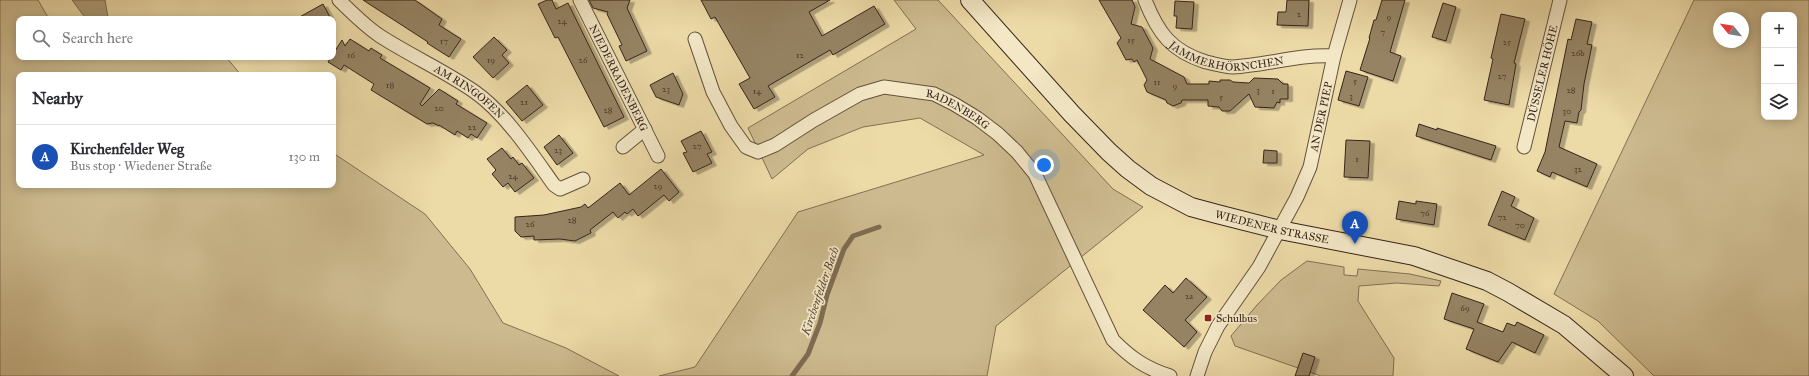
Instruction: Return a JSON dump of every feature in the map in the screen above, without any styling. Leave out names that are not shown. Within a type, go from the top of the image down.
[{"type":"main road","name":"WIEDENER STRASSE","points":[[970,0],[1072,114],[1128,169],[1151,186],[1192,206],[1280,230],[1414,256],[1487,281],[1564,326],[1624,376]]},
{"type":"street","name":"AM RINGOFEN","points":[[339,0],[361,22],[381,36],[476,93],[502,118],[524,144],[554,185],[560,189],[583,179]]},
{"type":"street","name":"NIEDERRADENBERG","points":[[580,0],[658,156]]},
{"type":"street","name":"JAMMERHÖRNCHEN","points":[[1145,0],[1152,20],[1172,46],[1184,54],[1214,64],[1233,67],[1314,55],[1334,56]]},
{"type":"street","name":"AN DER PIEP","points":[[1196,376],[1205,352],[1218,326],[1259,267],[1280,230],[1310,167],[1334,56],[1350,0]]},
{"type":"street","name":"DÜSSELER HÖHE","points":[[1524,147],[1560,0]]},
{"type":"street","name":"RADENBERG","points":[[695,39],[713,92],[732,126],[746,147],[758,152],[775,145],[814,120],[860,94],[884,87],[934,94],[978,118],[1017,152],[1035,174],[1113,340],[1127,355],[1148,369],[1170,376]]},
{"type":"street","points":[[623,147],[644,129]]},
{"type":"shaded area","points":[[0,0],[38,0],[47,16],[16,16],[16,60],[228,60],[238,72],[16,72],[16,188],[336,188],[336,155],[425,214],[470,269],[503,323],[566,348],[619,376],[0,376]]},
{"type":"shaded area","points":[[72,0],[105,0],[108,16],[84,16]]},
{"type":"shaded area","points":[[894,0],[938,0],[1113,189],[1143,207],[996,326],[987,376],[659,376],[695,367],[798,212],[984,155],[920,118],[863,127],[808,149],[772,179],[748,128],[916,29]]},
{"type":"shaded area","points":[[1694,0],[1809,0],[1809,376],[1654,376],[1598,321],[1554,294]]},
{"type":"shaded area","points":[[1307,261],[1344,267],[1344,275],[1357,276],[1358,269],[1410,274],[1441,281],[1439,286],[1397,283],[1359,286],[1358,301],[1394,358],[1393,376],[1321,376],[1235,346],[1231,336],[1257,305],[1281,280]]},
{"type":"building","points":[[363,0],[415,0],[442,19],[439,25],[461,39],[449,57]]},
{"type":"building","points":[[547,0],[552,0],[556,9],[568,3],[624,117],[604,127],[558,37],[555,38],[538,4]]},
{"type":"building","points":[[589,0],[630,0],[627,8],[647,51],[626,61],[619,46],[622,45],[607,14],[608,12],[593,8]]},
{"type":"building","points":[[701,0],[830,0],[809,12],[822,36],[874,6],[885,24],[833,55],[830,50],[768,86],[775,97],[754,109],[739,84],[750,78],[715,17],[711,19]]},
{"type":"building","points":[[1099,0],[1132,0],[1135,7],[1131,24],[1142,27],[1153,48],[1150,59],[1184,77],[1187,84],[1209,84],[1209,81],[1220,82],[1220,80],[1249,83],[1254,78],[1278,79],[1283,84],[1288,84],[1288,99],[1280,99],[1280,103],[1277,102],[1274,108],[1255,107],[1249,94],[1230,111],[1222,111],[1219,107],[1208,106],[1208,100],[1182,100],[1181,103],[1173,106],[1167,103],[1166,100],[1147,92],[1144,85],[1147,80],[1137,60],[1134,62],[1132,59],[1126,60],[1117,43],[1121,38]]},
{"type":"building","points":[[1287,0],[1309,0],[1308,26],[1277,25],[1278,12],[1286,12]]},
{"type":"building","points":[[1382,0],[1405,0],[1390,52],[1401,56],[1393,81],[1360,70],[1374,20],[1376,20]]},
{"type":"building","points":[[1175,1],[1194,2],[1192,29],[1176,28],[1177,16],[1174,16]]},
{"type":"building","points":[[1443,3],[1456,7],[1446,41],[1432,37]]},
{"type":"building","points":[[323,4],[329,16],[301,16]]},
{"type":"building","points":[[1501,14],[1525,19],[1514,63],[1516,64],[1509,105],[1484,100],[1493,59],[1491,58]]},
{"type":"building","points":[[1576,19],[1592,22],[1587,44],[1592,45],[1584,84],[1581,110],[1579,112],[1577,123],[1565,121],[1559,147],[1597,164],[1587,187],[1552,172],[1550,177],[1537,171],[1545,152],[1568,39],[1571,40]]},
{"type":"building","points":[[494,37],[507,50],[502,55],[509,63],[493,78],[473,57]]},
{"type":"building","points":[[350,39],[369,51],[371,48],[382,55],[380,58],[430,88],[420,104],[422,106],[439,89],[458,101],[456,104],[487,123],[477,138],[471,134],[468,138],[457,131],[455,135],[439,125],[433,123],[427,124],[371,90],[374,84],[344,65],[341,70],[328,62],[329,60],[336,60],[336,49],[342,40],[345,46]]},
{"type":"building","points":[[1346,71],[1368,77],[1359,106],[1338,100]]},
{"type":"building","points":[[673,73],[683,94],[679,105],[656,97],[650,85]]},
{"type":"building","points":[[527,85],[543,105],[522,121],[506,102]]},
{"type":"building","points":[[1419,124],[1496,146],[1491,160],[1416,136]]},
{"type":"building","points":[[701,131],[712,152],[707,154],[712,163],[693,172],[683,153],[687,152],[681,141]]},
{"type":"building","points":[[559,135],[573,153],[557,165],[544,147]]},
{"type":"building","points":[[1346,140],[1370,141],[1368,178],[1344,177]]},
{"type":"building","points":[[502,148],[511,159],[513,157],[519,165],[522,163],[534,178],[515,192],[508,183],[503,187],[492,174],[496,170],[487,159]]},
{"type":"building","points":[[1264,150],[1277,151],[1277,163],[1263,163]]},
{"type":"building","points":[[661,169],[679,192],[669,201],[664,195],[638,216],[633,209],[627,214],[625,212],[618,218],[613,212],[590,230],[591,233],[575,241],[560,239],[534,240],[534,236],[521,237],[515,231],[515,217],[544,215],[581,207],[585,204],[588,208],[620,183],[629,195]]},
{"type":"building","points":[[1502,191],[1515,197],[1511,206],[1534,218],[1525,240],[1488,225]]},
{"type":"building","points":[[1399,201],[1416,204],[1416,201],[1437,204],[1434,225],[1396,219]]},
{"type":"building","points":[[1186,278],[1207,297],[1185,320],[1197,332],[1184,347],[1143,310],[1165,285],[1173,293]]},
{"type":"building","points":[[1452,293],[1484,304],[1477,322],[1503,332],[1507,323],[1515,326],[1517,322],[1544,335],[1535,353],[1512,342],[1498,362],[1466,349],[1474,329],[1444,319]]},
{"type":"building","points":[[1303,353],[1315,357],[1309,376],[1295,376]]},
{"type":"waterway","name":"Kirchenfelder Bach","points":[[792,376],[808,354],[820,323],[827,295],[844,249],[853,236],[879,227]]},
{"type":"place","name":"Kirchenfelder Weg","points":[[1355,244]]},
{"type":"place","name":"Schulbus","points":[[1208,318]]}]
